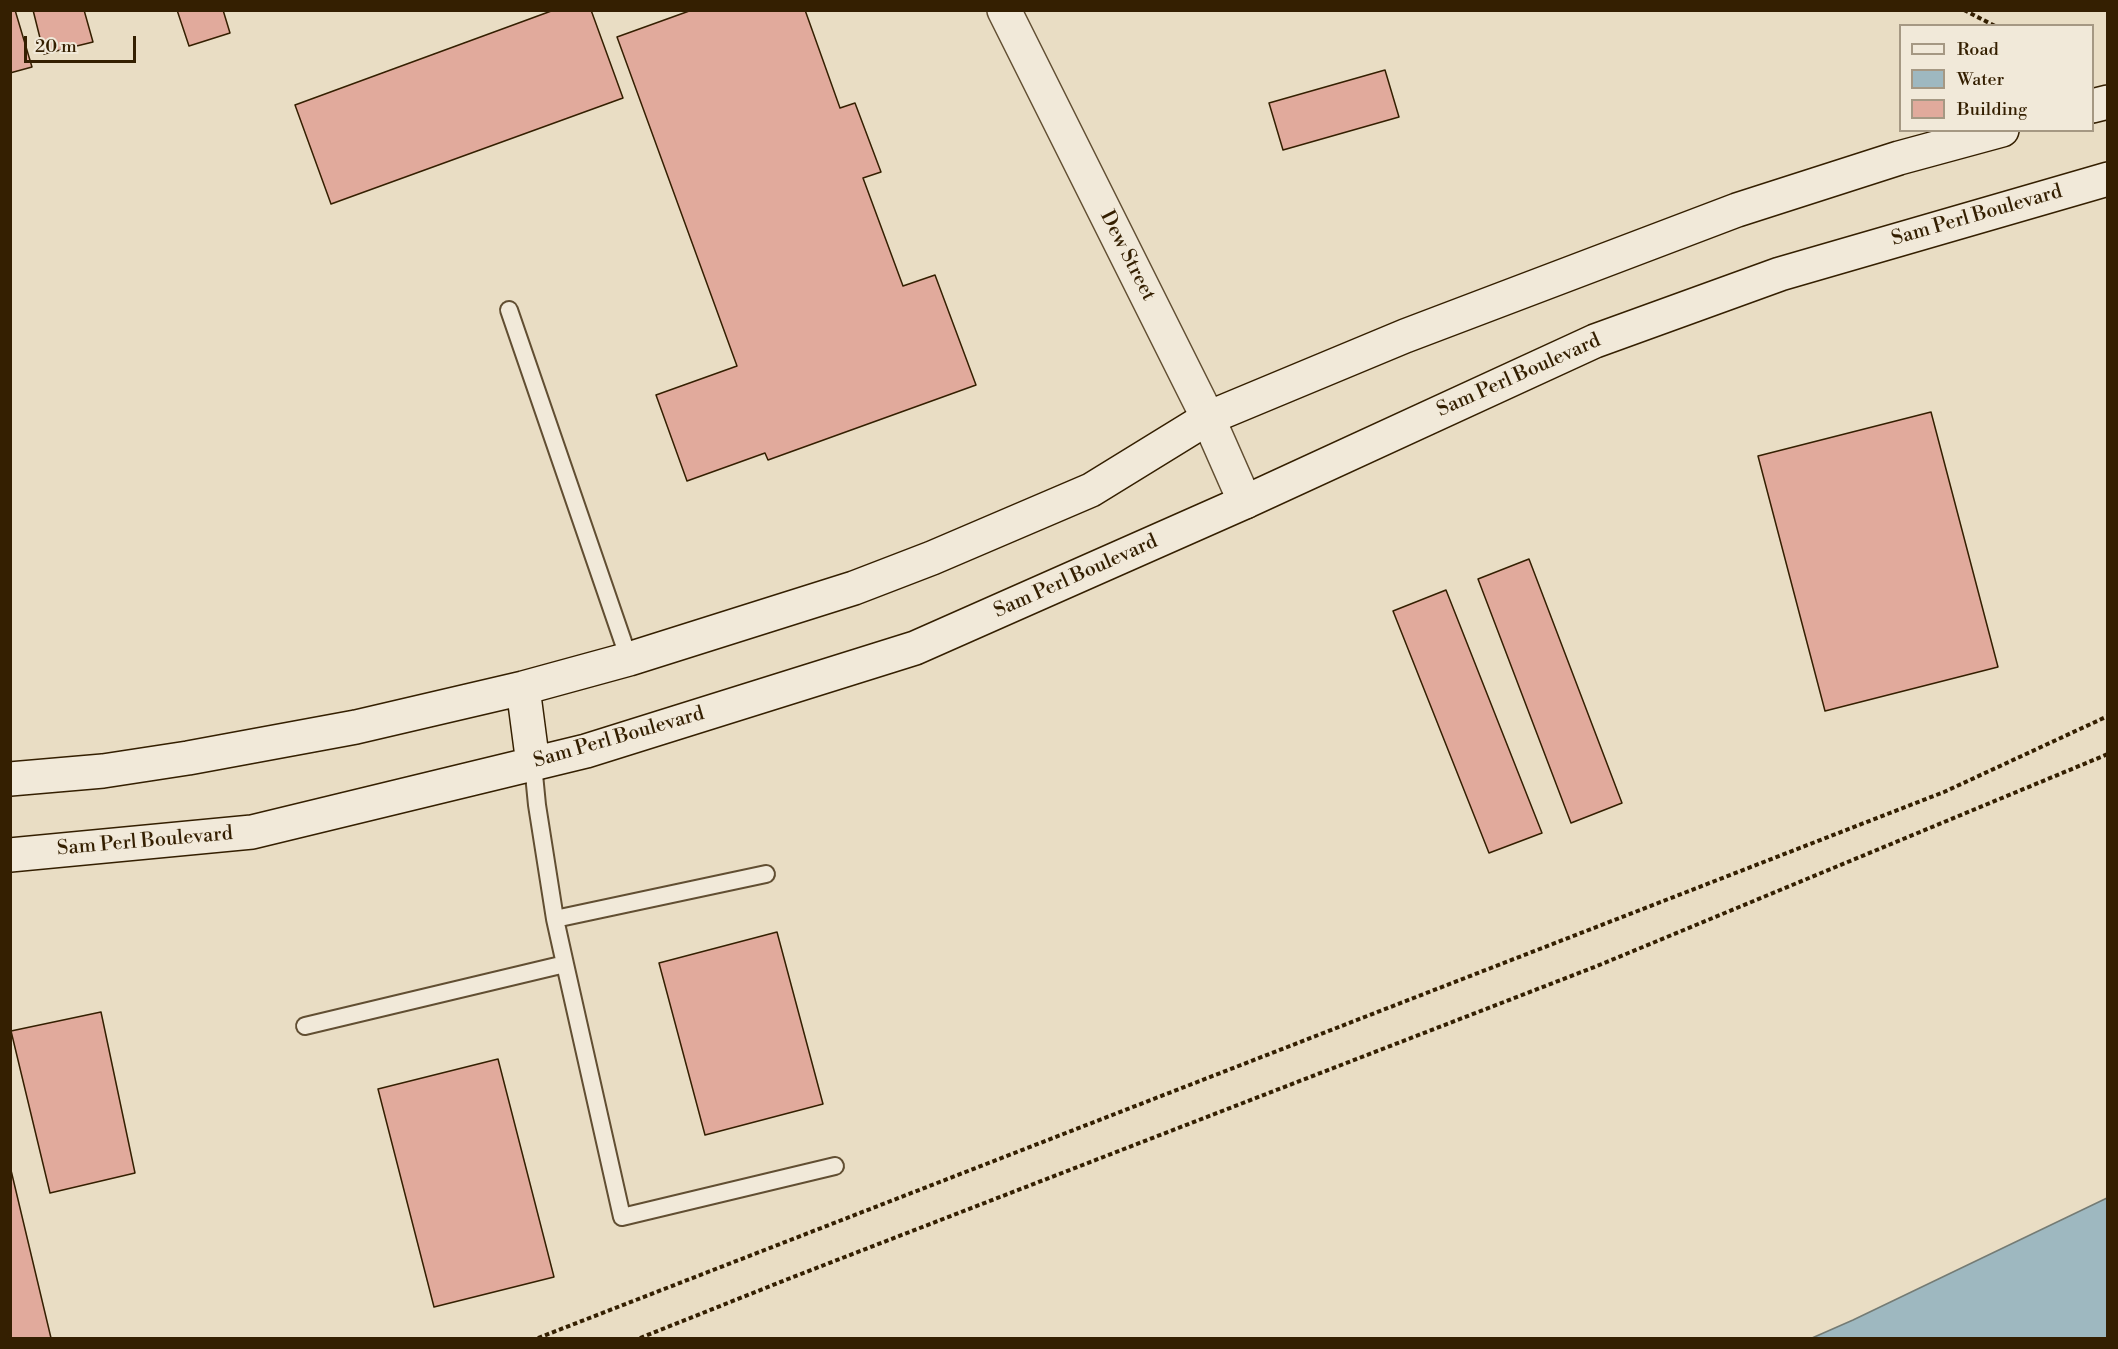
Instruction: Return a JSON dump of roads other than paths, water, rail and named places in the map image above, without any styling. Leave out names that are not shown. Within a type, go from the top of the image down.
[{"type":"main road","name":"Dew Street","points":[[1004,10],[1208,418],[1245,502]]},
{"type":"main road","points":[[10,779],[103,771],[356,727],[524,688],[629,659],[854,588],[932,558],[1090,489],[1208,418],[1406,336],[1737,210],[1899,158],[1995,132]]},
{"type":"main road","name":"Sam Perl Boulevard","points":[[10,855],[252,832],[586,751],[915,648],[1245,502],[1595,341],[1780,274],[2108,179]]},
{"type":"main road","points":[[524,688],[533,764]]},
{"type":"lane","points":[[509,310],[629,659]]},
{"type":"lane","points":[[533,764],[537,805],[555,919],[622,1217],[835,1166]]},
{"type":"lane","points":[[555,919],[766,874]]},
{"type":"lane","points":[[305,1026],[565,964]]},
{"type":"water","points":[[2107,1198],[2107,1338],[1812,1338],[1853,1320]]}]
